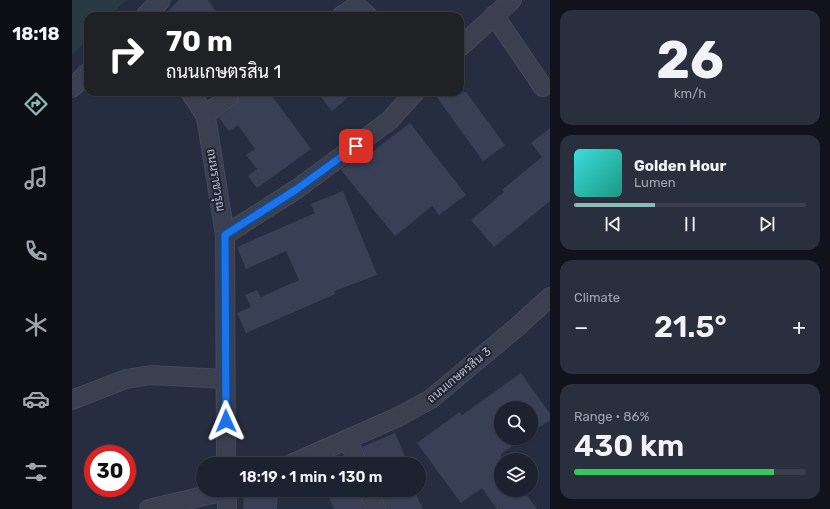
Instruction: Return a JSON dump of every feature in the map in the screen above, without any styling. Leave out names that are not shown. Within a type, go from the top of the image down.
[{"type":"street","points":[[149,12],[161,0]]},
{"type":"street","points":[[464,43],[512,0]]},
{"type":"street","points":[[347,12],[358,7],[364,12]]},
{"type":"street","points":[[494,15],[543,87]]},
{"type":"street","points":[[72,88],[84,76]]},
{"type":"street","name":"ถนนราชวรุณ","points":[[192,96],[204,115],[208,129],[225,235],[226,457]]},
{"type":"street","points":[[225,235],[297,189],[390,120],[411,96]]},
{"type":"street","points":[[204,115],[229,97]]},
{"type":"street","name":"ถนนเกษตรสิน 3","points":[[308,457],[398,417],[431,399],[550,297]]},
{"type":"street","points":[[72,400],[126,379],[151,375],[225,379]]},
{"type":"street","points":[[348,440],[355,457]]},
{"type":"street","points":[[150,509],[199,497]]},
{"type":"street","points":[[227,509],[228,497]]},
{"type":"street","points":[[371,497],[376,509]]},
{"type":"shaded area","points":[[72,0],[126,0],[114,12],[84,12],[84,43],[72,55]]},
{"type":"building","points":[[179,0],[208,0],[216,12],[167,12]]},
{"type":"building","points":[[464,92],[466,92],[505,145],[483,161],[436,96],[464,96]]},
{"type":"building","points":[[239,96],[272,96],[311,149],[257,188],[248,176],[257,169],[246,155],[255,149],[238,125],[229,131],[219,118],[238,101]]},
{"type":"building","points":[[320,96],[349,96],[332,111]]},
{"type":"building","points":[[410,123],[466,195],[439,215],[432,206],[395,236],[341,170],[369,149],[372,152]]},
{"type":"building","points":[[550,128],[550,201],[494,247],[471,220],[504,192],[502,190],[542,157],[531,143]]},
{"type":"building","points":[[343,191],[377,275],[334,291],[335,294],[246,333],[237,313],[251,307],[245,295],[257,290],[261,297],[299,280],[286,251],[246,269],[237,247],[315,213],[311,204]]},
{"type":"building","points":[[521,373],[550,414],[550,420],[538,428],[538,401],[494,401],[494,445],[514,445],[502,453],[494,453],[494,497],[528,497],[537,509],[497,509],[482,488],[461,503],[417,443],[460,412],[462,415]]},
{"type":"building","points":[[395,433],[405,457],[366,457],[362,447]]},
{"type":"building","points":[[244,497],[278,497],[277,509],[243,509]]},
{"type":"building","points":[[329,497],[361,497],[365,509],[334,509]]},
{"type":"building","points":[[382,497],[417,497],[423,509],[386,509]]},
{"type":"route","points":[[226,421],[225,235],[297,189],[356,146]]}]
